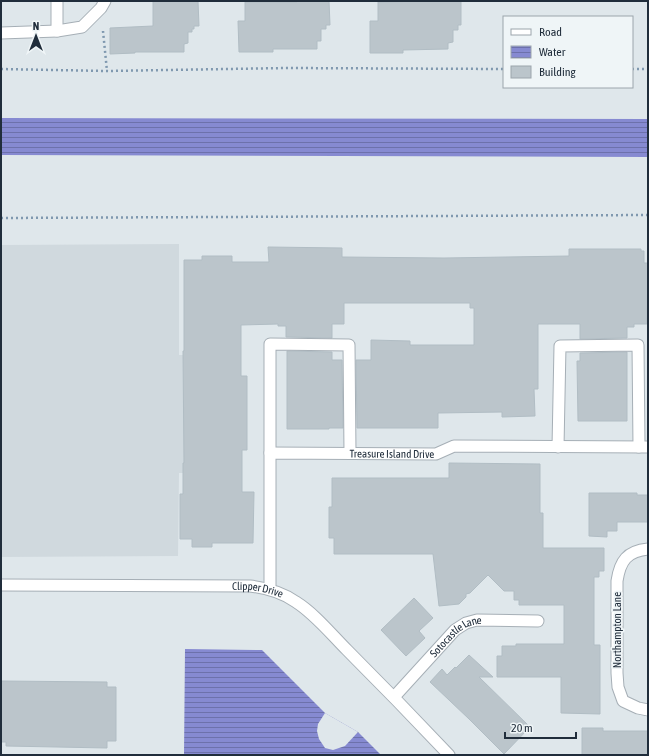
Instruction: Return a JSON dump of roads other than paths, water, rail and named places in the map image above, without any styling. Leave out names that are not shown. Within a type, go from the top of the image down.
[{"type":"street","points":[[57,1],[57,31]]},
{"type":"street","points":[[1,33],[57,31],[82,27],[103,4]]},
{"type":"street","points":[[270,589],[270,344],[349,345],[350,453]]},
{"type":"street","points":[[558,447],[560,346],[638,345],[643,447]]},
{"type":"street","name":"Treasure Island Drive","points":[[270,453],[436,454],[454,446],[643,447]]},
{"type":"street","name":"Northampton Lane","points":[[648,549],[640,550],[632,554],[623,561],[618,572],[617,673],[618,687],[623,701],[638,708],[648,710]]},
{"type":"street","name":"Clipper Drive","points":[[1,585],[250,586],[270,589],[298,603],[313,616],[449,755]]},
{"type":"street","name":"Sotocastle Lane","points":[[394,698],[455,630],[466,623],[477,620],[538,621]]},
{"type":"water","points":[[1,118],[648,119],[648,157],[1,155]]},
{"type":"water","points":[[185,649],[262,650],[325,713],[358,732],[381,755],[184,755]]}]
